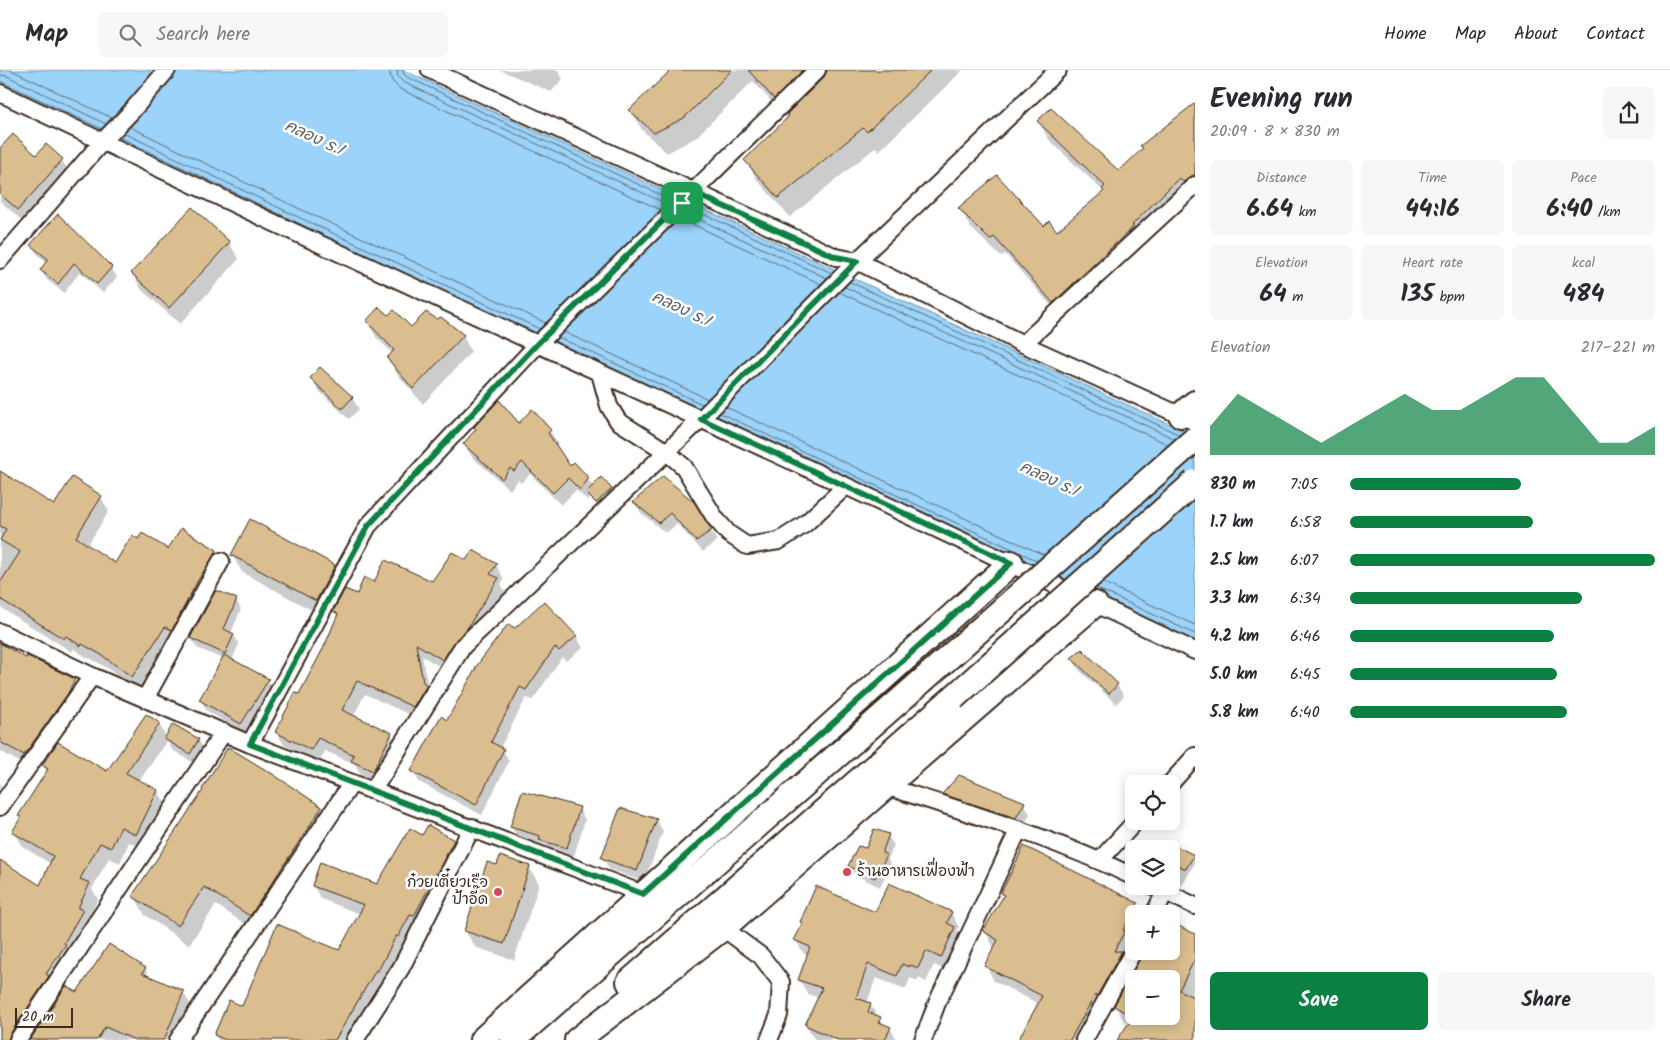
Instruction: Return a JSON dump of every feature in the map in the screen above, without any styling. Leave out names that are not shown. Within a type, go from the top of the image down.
[{"type":"main road","points":[[513,1040],[1195,439]]},
{"type":"main road","points":[[576,1039],[1195,482]]},
{"type":"main road","points":[[482,1040],[1011,563]]},
{"type":"main road","points":[[576,1039],[723,928],[1095,604]]},
{"type":"street","points":[[0,260],[166,70]]},
{"type":"street","points":[[430,70],[687,197],[836,257],[857,261],[1023,344],[1190,413]]},
{"type":"street","points":[[250,744],[368,526],[537,344],[817,70]]},
{"type":"street","points":[[373,790],[463,646],[701,419],[857,261],[1058,70]]},
{"type":"street","points":[[0,93],[1011,563],[1195,651]]},
{"type":"street","points":[[1023,344],[1195,185]]},
{"type":"street","points":[[600,373],[609,406],[618,421],[667,452],[684,467],[715,518],[729,534],[747,546],[779,542],[805,524],[846,486]]},
{"type":"street","points":[[145,699],[221,561]]},
{"type":"street","points":[[0,632],[92,676],[250,744],[643,894]]},
{"type":"street","points":[[0,807],[92,676]]},
{"type":"street","points":[[18,1040],[224,732]]},
{"type":"street","points":[[1178,775],[1195,756]]},
{"type":"street","points":[[178,1040],[352,783]]},
{"type":"street","points":[[886,786],[1019,829],[1100,860],[1125,872]]},
{"type":"street","points":[[354,1040],[401,968],[472,828]]},
{"type":"street","points":[[923,1040],[937,1002],[1019,829]]},
{"type":"street","points":[[1100,860],[1128,830]]},
{"type":"street","points":[[1172,895],[1195,906]]},
{"type":"street","points":[[723,928],[761,956],[781,982],[779,1015],[769,1040]]},
{"type":"street","points":[[1084,1040],[1128,960]]},
{"type":"water","name":"คลอง ร.1","points":[[0,70],[403,70],[1195,436],[1195,646],[0,85]]},
{"type":"building","points":[[671,70],[732,70],[684,118],[654,133],[629,110]]},
{"type":"building","points":[[748,70],[803,70],[774,99]]},
{"type":"building","points":[[827,70],[931,70],[867,132],[863,128],[778,198],[744,160],[789,116],[787,114],[824,77]]},
{"type":"building","points":[[1195,103],[1195,175],[1189,177],[1184,182],[1179,178],[1132,225],[1134,226],[1053,303],[994,237],[990,240],[958,208],[997,175],[1044,226],[1049,221],[1057,231],[1104,191],[1102,189],[1105,186],[1037,121],[1051,108],[1119,171],[1143,148],[1140,146]]},
{"type":"building","points":[[13,134],[36,155],[46,144],[63,159],[18,210],[0,194],[0,148]]},
{"type":"building","points":[[192,207],[230,242],[169,308],[131,273]]},
{"type":"building","points":[[58,214],[112,267],[97,284],[74,263],[58,284],[40,270],[48,259],[30,245]]},
{"type":"building","points":[[379,307],[388,315],[394,310],[411,327],[426,312],[437,319],[441,317],[464,335],[413,389],[387,358],[394,350],[366,321]]},
{"type":"building","points":[[320,367],[353,397],[342,409],[310,378]]},
{"type":"building","points":[[499,400],[519,423],[532,409],[551,430],[548,433],[570,466],[574,462],[589,478],[580,490],[568,478],[553,493],[522,462],[514,471],[510,468],[502,479],[463,444],[476,429],[474,427]]},
{"type":"building","points":[[0,471],[54,505],[72,477],[102,496],[76,537],[115,563],[132,535],[138,539],[142,533],[168,549],[181,528],[217,550],[197,582],[172,630],[165,627],[132,677],[100,654],[82,644],[81,646],[66,636],[64,639],[0,599],[0,583],[20,552],[0,540],[6,529],[0,526]]},
{"type":"building","points":[[663,476],[694,502],[712,530],[696,541],[670,513],[659,523],[633,502]]},
{"type":"building","points":[[601,477],[612,489],[596,503],[586,493]]},
{"type":"building","points":[[250,519],[335,565],[316,601],[231,555]]},
{"type":"building","points":[[473,550],[497,564],[490,574],[499,578],[466,630],[455,641],[443,660],[416,644],[423,682],[427,685],[413,707],[357,681],[342,710],[392,733],[373,771],[351,761],[354,755],[318,738],[311,750],[275,732],[295,693],[299,694],[324,647],[338,614],[333,611],[345,589],[357,594],[364,577],[374,582],[385,560],[432,581],[452,552],[466,560]]},
{"type":"building","points":[[216,590],[237,599],[224,629],[234,634],[225,654],[190,638]]},
{"type":"building","points":[[544,601],[577,636],[559,651],[555,647],[526,690],[520,687],[491,742],[504,749],[476,805],[411,771],[441,716],[447,720],[475,668],[508,624],[515,628]]},
{"type":"building","points":[[0,643],[26,658],[27,656],[75,679],[67,695],[24,755],[0,742]]},
{"type":"building","points":[[1082,649],[1118,684],[1109,694],[1071,658]]},
{"type":"building","points":[[224,655],[269,679],[241,724],[199,700]]},
{"type":"building","points":[[146,714],[160,723],[126,773],[158,790],[136,835],[121,827],[111,848],[100,843],[80,879],[90,883],[78,908],[83,910],[64,943],[66,944],[46,974],[49,976],[10,1034],[8,1040],[0,1040],[0,860],[40,885],[53,856],[12,832],[21,817],[18,816],[48,769],[42,765],[58,742],[107,771]]},
{"type":"building","points":[[173,724],[199,739],[190,754],[164,739]]},
{"type":"building","points":[[228,747],[322,807],[250,916],[204,887],[178,926],[132,896],[203,790]]},
{"type":"building","points":[[959,775],[1025,802],[1016,818],[942,794]]},
{"type":"building","points":[[522,791],[580,807],[567,848],[539,840],[540,836],[510,827]]},
{"type":"building","points":[[620,808],[657,819],[637,871],[601,858]]},
{"type":"building","points":[[428,825],[454,840],[414,916],[410,915],[398,937],[396,936],[378,971],[376,970],[335,1040],[226,1040],[214,1035],[229,1000],[242,1006],[277,924],[339,950],[364,905],[312,886],[320,862],[377,884],[410,828],[422,835]]},
{"type":"building","points":[[874,829],[889,834],[882,853],[887,855],[875,878],[848,866],[858,846],[866,848]]},
{"type":"building","points":[[1024,846],[1138,903],[1137,905],[1125,905],[1125,926],[1123,930],[1125,931],[1114,951],[1122,951],[1070,1040],[1018,1040],[1042,996],[984,966],[998,940],[983,931],[1004,895],[1001,893]]},
{"type":"building","points":[[1180,848],[1194,855],[1186,869],[1180,866]]},
{"type":"building","points":[[500,856],[530,866],[504,944],[464,931],[487,862],[497,865]]},
{"type":"building","points":[[889,883],[952,912],[947,923],[955,927],[941,958],[926,951],[918,968],[902,964],[897,976],[868,964],[856,998],[871,1003],[868,1012],[881,1017],[879,1022],[891,1027],[885,1040],[838,1040],[805,1025],[822,988],[798,980],[810,947],[794,940],[803,923],[800,922],[816,886],[875,912]]},
{"type":"building","points":[[1180,926],[1195,934],[1195,959],[1180,988],[1180,970],[1134,970],[1139,960],[1180,960]]},
{"type":"building","points":[[109,944],[146,968],[142,973],[184,991],[164,1040],[135,1040],[105,1027],[97,1040],[30,1040],[66,986],[77,992]]},
{"type":"building","points":[[1125,986],[1125,1012],[1114,1006]]},
{"type":"building","points":[[1180,990],[1195,998],[1195,1040],[1117,1040],[1127,1025],[1180,1025]]},
{"type":"place","name":"ร้านอาหารเฟื่องฟ้า","points":[[847,872]]},
{"type":"place","name":"ก๋วยเตี๋ยวเรือ ป้าอี๊ด","points":[[498,892]]},
{"type":"route","points":[[692,192],[836,257],[857,261],[701,419],[1011,563],[643,894],[250,744],[368,526],[537,344],[682,203],[692,192]]}]
